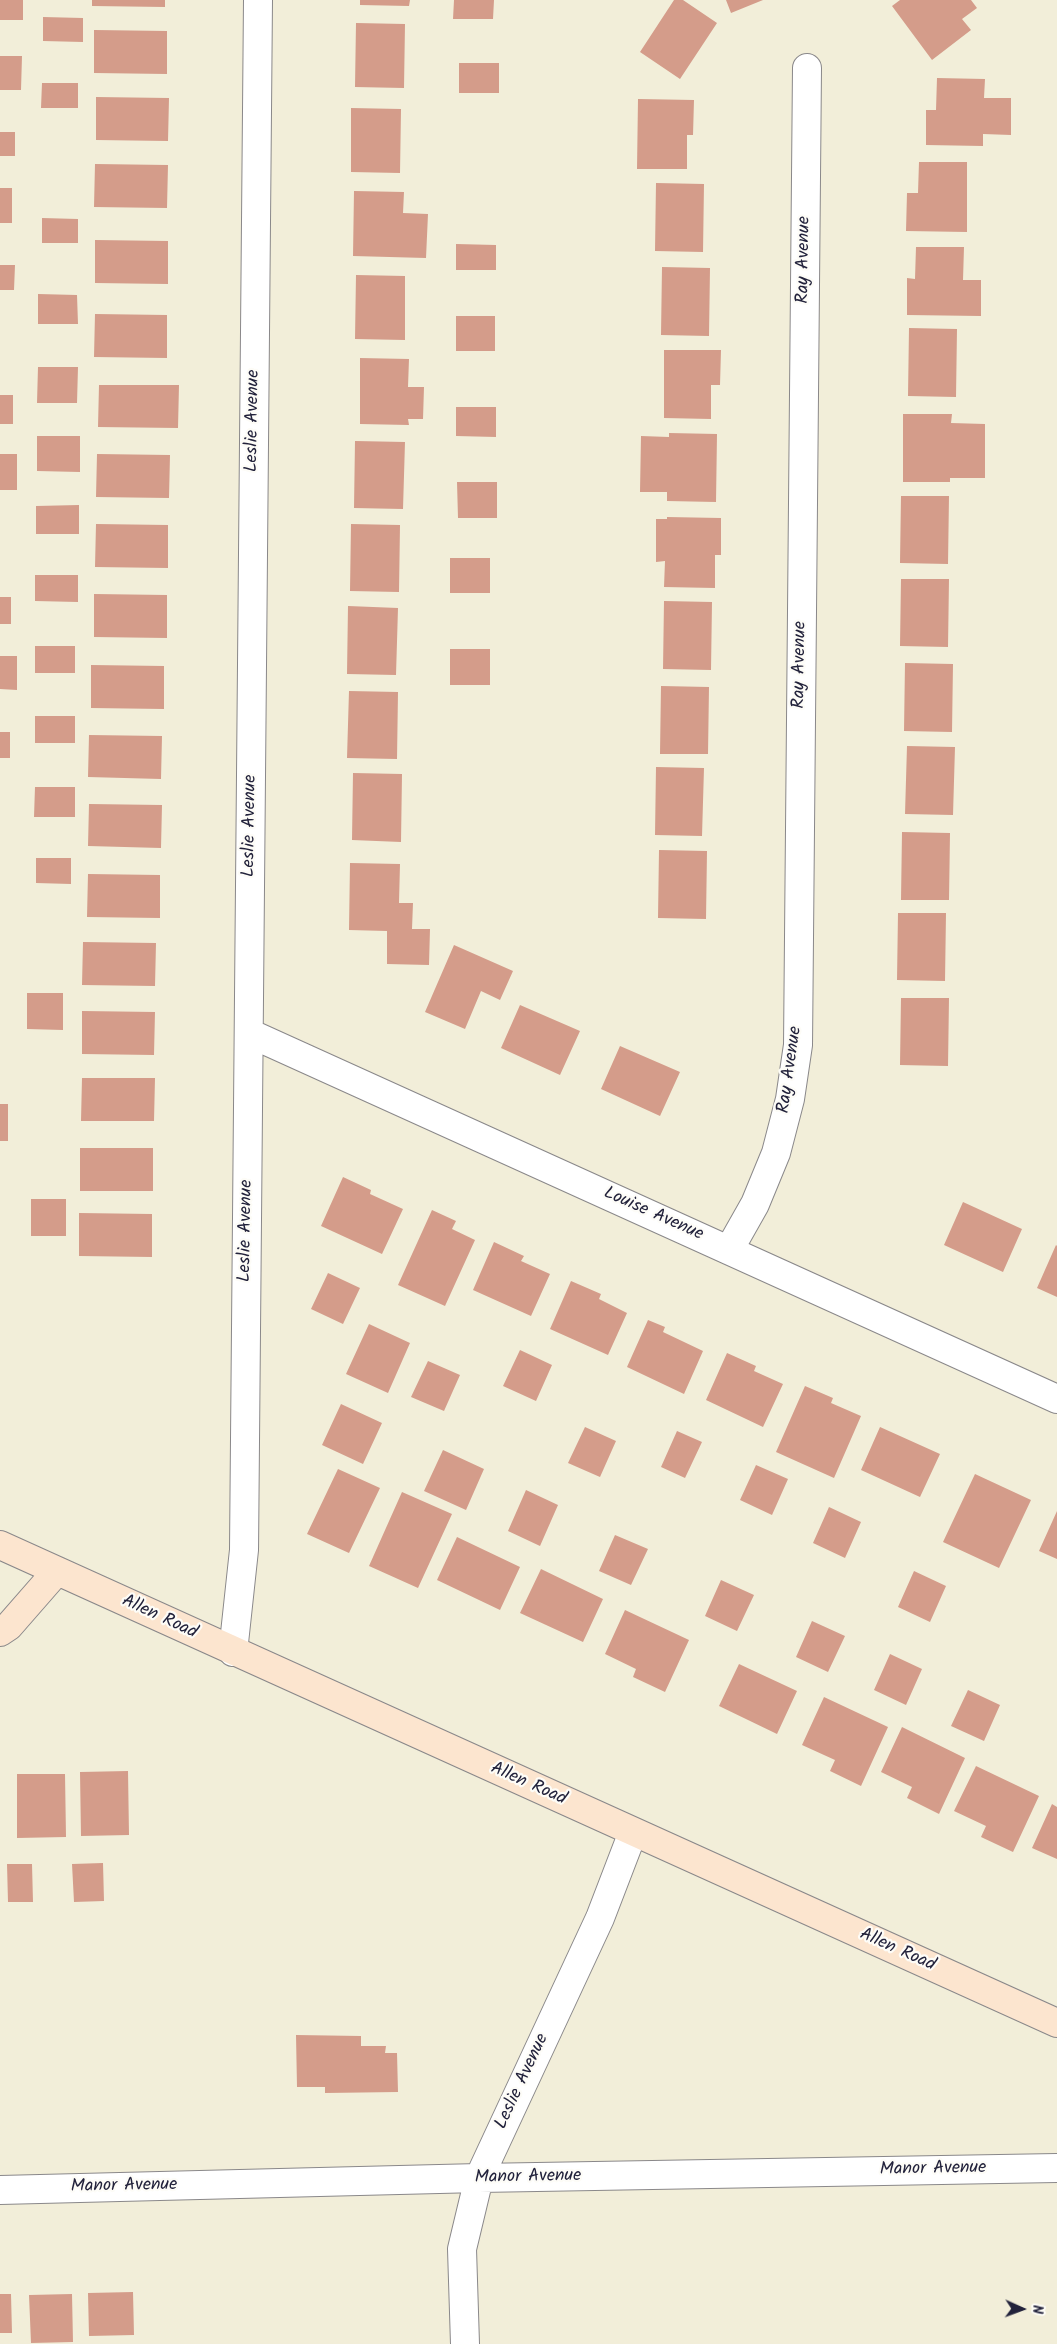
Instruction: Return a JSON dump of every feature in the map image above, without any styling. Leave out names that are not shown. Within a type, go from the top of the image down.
[{"type":"main road","name":"Allen Road","points":[[0,1545],[1057,2023]]},
{"type":"main road","points":[[0,1632],[9,1626],[57,1571]]},
{"type":"street","name":"Leslie Avenue","points":[[233,1652],[244,1550],[258,0]]},
{"type":"street","name":"Ray Avenue","points":[[729,1250],[755,1204],[776,1152],[790,1099],[798,1044],[807,68]]},
{"type":"street","name":"Louise Avenue","points":[[249,1033],[1057,1399]]},
{"type":"street","name":"Leslie Avenue","points":[[465,2344],[462,2249],[479,2178],[600,1918],[633,1832]]},
{"type":"street","name":"Manor Avenue","points":[[0,2190],[479,2178],[1057,2168]]},
{"type":"building","points":[[0,0],[23,0],[23,20],[0,20]]},
{"type":"building","points":[[92,0],[165,0],[165,7],[92,6]]},
{"type":"building","points":[[360,0],[410,0],[409,6],[360,5]]},
{"type":"building","points":[[454,0],[494,0],[493,19],[453,19]]},
{"type":"building","points":[[674,0],[683,0],[717,23],[680,79],[640,52]]},
{"type":"building","points":[[726,0],[763,0],[731,13]]},
{"type":"building","points":[[900,0],[971,0],[977,8],[962,19],[971,30],[932,60],[892,6]]},
{"type":"building","points":[[43,17],[83,18],[83,42],[43,41]]},
{"type":"building","points":[[356,23],[405,24],[404,88],[355,87]]},
{"type":"building","points":[[94,30],[167,31],[167,74],[94,73]]},
{"type":"building","points":[[0,56],[22,56],[21,90],[0,90]]},
{"type":"building","points":[[459,63],[499,63],[499,93],[459,93]]},
{"type":"building","points":[[937,78],[985,79],[984,98],[1011,98],[1011,135],[983,134],[983,146],[926,145],[926,110],[936,110]]},
{"type":"building","points":[[42,83],[78,83],[78,108],[41,108]]},
{"type":"building","points":[[96,97],[169,98],[168,141],[96,140]]},
{"type":"building","points":[[638,99],[694,100],[693,135],[687,135],[687,169],[637,169]]},
{"type":"building","points":[[351,108],[401,109],[400,173],[351,172]]},
{"type":"building","points":[[0,132],[15,132],[15,156],[0,156]]},
{"type":"building","points":[[919,162],[967,162],[967,232],[906,231],[907,193],[918,193]]},
{"type":"building","points":[[95,164],[168,165],[167,208],[94,207]]},
{"type":"building","points":[[656,183],[704,184],[703,252],[655,251]]},
{"type":"building","points":[[0,188],[12,188],[12,223],[0,223]]},
{"type":"building","points":[[354,191],[404,192],[403,213],[428,214],[426,258],[353,256]]},
{"type":"building","points":[[42,218],[78,219],[78,243],[42,243]]},
{"type":"building","points":[[95,240],[168,241],[168,284],[95,283]]},
{"type":"building","points":[[456,244],[496,245],[496,270],[456,270]]},
{"type":"building","points":[[916,247],[964,247],[963,280],[981,280],[981,316],[907,315],[907,278],[915,279]]},
{"type":"building","points":[[0,265],[15,265],[14,290],[0,290]]},
{"type":"building","points":[[662,267],[710,268],[709,336],[661,335]]},
{"type":"building","points":[[356,275],[405,276],[405,340],[355,339]]},
{"type":"building","points":[[38,294],[77,295],[78,324],[38,324]]},
{"type":"building","points":[[95,314],[167,315],[167,358],[94,357]]},
{"type":"building","points":[[456,316],[495,316],[495,351],[456,351]]},
{"type":"building","points":[[909,328],[957,329],[956,397],[908,396]]},
{"type":"building","points":[[664,350],[721,350],[720,385],[711,385],[711,419],[664,418]]},
{"type":"building","points":[[360,358],[409,359],[408,387],[424,387],[423,419],[408,419],[409,425],[360,424]]},
{"type":"building","points":[[38,367],[78,367],[77,403],[37,403]]},
{"type":"building","points":[[99,385],[179,385],[178,428],[98,427]]},
{"type":"building","points":[[0,395],[13,395],[13,424],[0,424]]},
{"type":"building","points":[[456,407],[496,407],[496,437],[456,436]]},
{"type":"building","points":[[903,414],[952,414],[951,423],[985,424],[985,478],[950,478],[950,482],[903,482]]},
{"type":"building","points":[[669,433],[717,434],[716,502],[667,501],[667,492],[640,492],[641,436],[669,437]]},
{"type":"building","points":[[37,436],[80,436],[80,472],[37,471]]},
{"type":"building","points":[[355,441],[405,442],[403,509],[354,508]]},
{"type":"building","points":[[0,454],[17,454],[17,490],[0,490]]},
{"type":"building","points":[[97,454],[170,455],[169,498],[96,497]]},
{"type":"building","points":[[457,482],[497,482],[497,518],[458,518]]},
{"type":"building","points":[[901,496],[949,496],[948,564],[900,563]]},
{"type":"building","points":[[79,505],[79,534],[36,534],[36,506]]},
{"type":"building","points":[[667,517],[721,518],[721,555],[715,555],[715,588],[664,587],[665,561],[656,562],[656,519],[667,519]]},
{"type":"building","points":[[96,524],[168,525],[168,568],[95,567]]},
{"type":"building","points":[[351,524],[400,525],[399,592],[350,591]]},
{"type":"building","points":[[450,558],[490,558],[490,593],[450,593]]},
{"type":"building","points":[[35,575],[78,575],[78,602],[35,601]]},
{"type":"building","points":[[901,579],[949,579],[948,647],[900,646]]},
{"type":"building","points":[[94,594],[167,595],[167,638],[94,637]]},
{"type":"building","points":[[0,597],[11,597],[11,624],[0,624]]},
{"type":"building","points":[[664,601],[712,602],[711,670],[663,669]]},
{"type":"building","points":[[348,606],[398,608],[396,675],[347,674]]},
{"type":"building","points":[[35,646],[75,646],[75,673],[35,673]]},
{"type":"building","points":[[450,649],[490,649],[490,685],[450,685]]},
{"type":"building","points":[[0,656],[17,656],[17,690],[0,689]]},
{"type":"building","points":[[905,663],[953,664],[952,732],[904,731]]},
{"type":"building","points":[[91,665],[164,666],[164,709],[91,708]]},
{"type":"building","points":[[661,686],[709,687],[708,754],[660,754]]},
{"type":"building","points":[[349,691],[398,692],[397,759],[347,758]]},
{"type":"building","points":[[35,716],[75,716],[75,743],[35,743]]},
{"type":"building","points":[[0,732],[10,732],[10,758],[0,758]]},
{"type":"building","points":[[89,735],[162,736],[161,779],[88,777]]},
{"type":"building","points":[[907,746],[955,747],[953,815],[905,814]]},
{"type":"building","points":[[656,767],[704,768],[702,836],[655,835]]},
{"type":"building","points":[[353,773],[402,774],[401,842],[352,840]]},
{"type":"building","points":[[35,787],[75,787],[75,817],[34,817]]},
{"type":"building","points":[[89,804],[162,805],[161,848],[88,846]]},
{"type":"building","points":[[902,832],[950,833],[949,900],[901,900]]},
{"type":"building","points":[[659,850],[707,851],[706,919],[658,918]]},
{"type":"building","points":[[36,858],[71,858],[71,884],[36,883]]},
{"type":"building","points":[[350,863],[400,864],[399,903],[413,903],[412,929],[430,929],[429,965],[387,964],[387,931],[349,930]]},
{"type":"building","points":[[88,874],[160,875],[160,918],[87,917]]},
{"type":"building","points":[[898,913],[946,913],[945,981],[897,980]]},
{"type":"building","points":[[83,942],[156,943],[155,986],[82,985]]},
{"type":"building","points":[[454,945],[513,971],[500,1000],[481,991],[465,1029],[425,1012]]},
{"type":"building","points":[[27,993],[63,993],[63,1030],[27,1029]]},
{"type":"building","points":[[901,998],[949,998],[948,1066],[900,1065]]},
{"type":"building","points":[[520,1005],[580,1031],[560,1075],[501,1048]]},
{"type":"building","points":[[82,1011],[155,1012],[154,1055],[82,1054]]},
{"type":"building","points":[[620,1046],[680,1072],[660,1116],[601,1089]]},
{"type":"building","points":[[82,1078],[155,1078],[154,1121],[81,1121]]},
{"type":"building","points":[[0,1104],[8,1104],[8,1141],[0,1141]]},
{"type":"building","points":[[80,1148],[153,1148],[153,1191],[80,1191]]},
{"type":"building","points":[[343,1177],[371,1190],[370,1194],[403,1209],[382,1254],[321,1226]]},
{"type":"building","points":[[31,1199],[66,1199],[66,1236],[31,1236]]},
{"type":"building","points":[[963,1202],[1022,1229],[1003,1272],[944,1245]]},
{"type":"building","points":[[432,1210],[456,1221],[452,1229],[475,1240],[445,1306],[398,1285]]},
{"type":"building","points":[[79,1213],[152,1214],[152,1257],[79,1256]]},
{"type":"building","points":[[494,1242],[524,1256],[521,1261],[550,1274],[531,1316],[473,1290]]},
{"type":"building","points":[[1057,1246],[1057,1297],[1037,1288]]},
{"type":"building","points":[[328,1273],[360,1288],[343,1324],[311,1309]]},
{"type":"building","points":[[571,1281],[601,1294],[599,1299],[627,1313],[608,1355],[550,1329]]},
{"type":"building","points":[[648,1320],[665,1327],[663,1332],[703,1351],[684,1394],[627,1367]]},
{"type":"building","points":[[369,1324],[410,1343],[388,1393],[346,1374]]},
{"type":"building","points":[[520,1350],[552,1365],[536,1401],[503,1386]]},
{"type":"building","points":[[727,1353],[756,1366],[754,1371],[783,1384],[763,1427],[706,1400]]},
{"type":"building","points":[[428,1361],[460,1375],[444,1411],[411,1397]]},
{"type":"building","points":[[805,1386],[833,1398],[831,1403],[861,1416],[834,1478],[776,1452]]},
{"type":"building","points":[[341,1404],[382,1423],[363,1464],[322,1445]]},
{"type":"building","points":[[585,1427],[616,1441],[600,1477],[568,1463]]},
{"type":"building","points":[[880,1427],[940,1454],[920,1497],[861,1470]]},
{"type":"building","points":[[677,1431],[702,1442],[685,1478],[661,1467]]},
{"type":"building","points":[[443,1450],[484,1469],[466,1510],[424,1491]]},
{"type":"building","points":[[756,1465],[788,1479],[772,1515],[740,1500]]},
{"type":"building","points":[[338,1469],[380,1488],[349,1553],[307,1534]]},
{"type":"building","points":[[975,1474],[1031,1500],[999,1568],[943,1542]]},
{"type":"building","points":[[526,1490],[558,1505],[540,1546],[508,1531]]},
{"type":"building","points":[[402,1492],[452,1514],[418,1588],[369,1566]]},
{"type":"building","points":[[829,1507],[861,1522],[845,1558],[813,1543]]},
{"type":"building","points":[[1057,1511],[1057,1559],[1039,1551]]},
{"type":"building","points":[[615,1535],[648,1549],[631,1585],[599,1571]]},
{"type":"building","points":[[457,1537],[520,1567],[500,1610],[437,1580]]},
{"type":"building","points":[[541,1569],[603,1599],[583,1642],[520,1613]]},
{"type":"building","points":[[914,1571],[946,1586],[930,1622],[898,1607]]},
{"type":"building","points":[[721,1580],[754,1595],[737,1631],[705,1616]]},
{"type":"building","points":[[625,1610],[689,1640],[665,1692],[633,1677],[636,1669],[605,1654]]},
{"type":"building","points":[[812,1621],[845,1636],[828,1672],[796,1657]]},
{"type":"building","points":[[890,1654],[922,1669],[906,1705],[874,1690]]},
{"type":"building","points":[[739,1664],[797,1691],[777,1734],[719,1706]]},
{"type":"building","points":[[968,1690],[1000,1705],[984,1741],[951,1726]]},
{"type":"building","points":[[824,1697],[888,1727],[861,1786],[830,1771],[835,1760],[802,1745]]},
{"type":"building","points":[[902,1727],[965,1758],[939,1814],[907,1798],[912,1787],[881,1772]]},
{"type":"building","points":[[976,1766],[1039,1796],[1013,1852],[981,1837],[986,1826],[954,1811]]},
{"type":"building","points":[[128,1771],[129,1835],[81,1836],[80,1772]]},
{"type":"building","points":[[17,1774],[65,1774],[66,1837],[17,1838]]},
{"type":"building","points":[[1052,1804],[1057,1807],[1057,1859],[1032,1848]]},
{"type":"building","points":[[103,1863],[104,1901],[74,1902],[72,1864]]},
{"type":"building","points":[[7,1864],[32,1864],[33,1902],[8,1902]]},
{"type":"building","points":[[296,2035],[361,2036],[361,2046],[386,2046],[385,2053],[397,2053],[398,2092],[325,2093],[325,2087],[297,2087]]},
{"type":"building","points":[[133,2292],[134,2335],[89,2336],[88,2293]]},
{"type":"building","points":[[0,2294],[11,2294],[12,2333],[0,2333]]},
{"type":"building","points":[[72,2294],[73,2342],[31,2343],[29,2295]]}]
